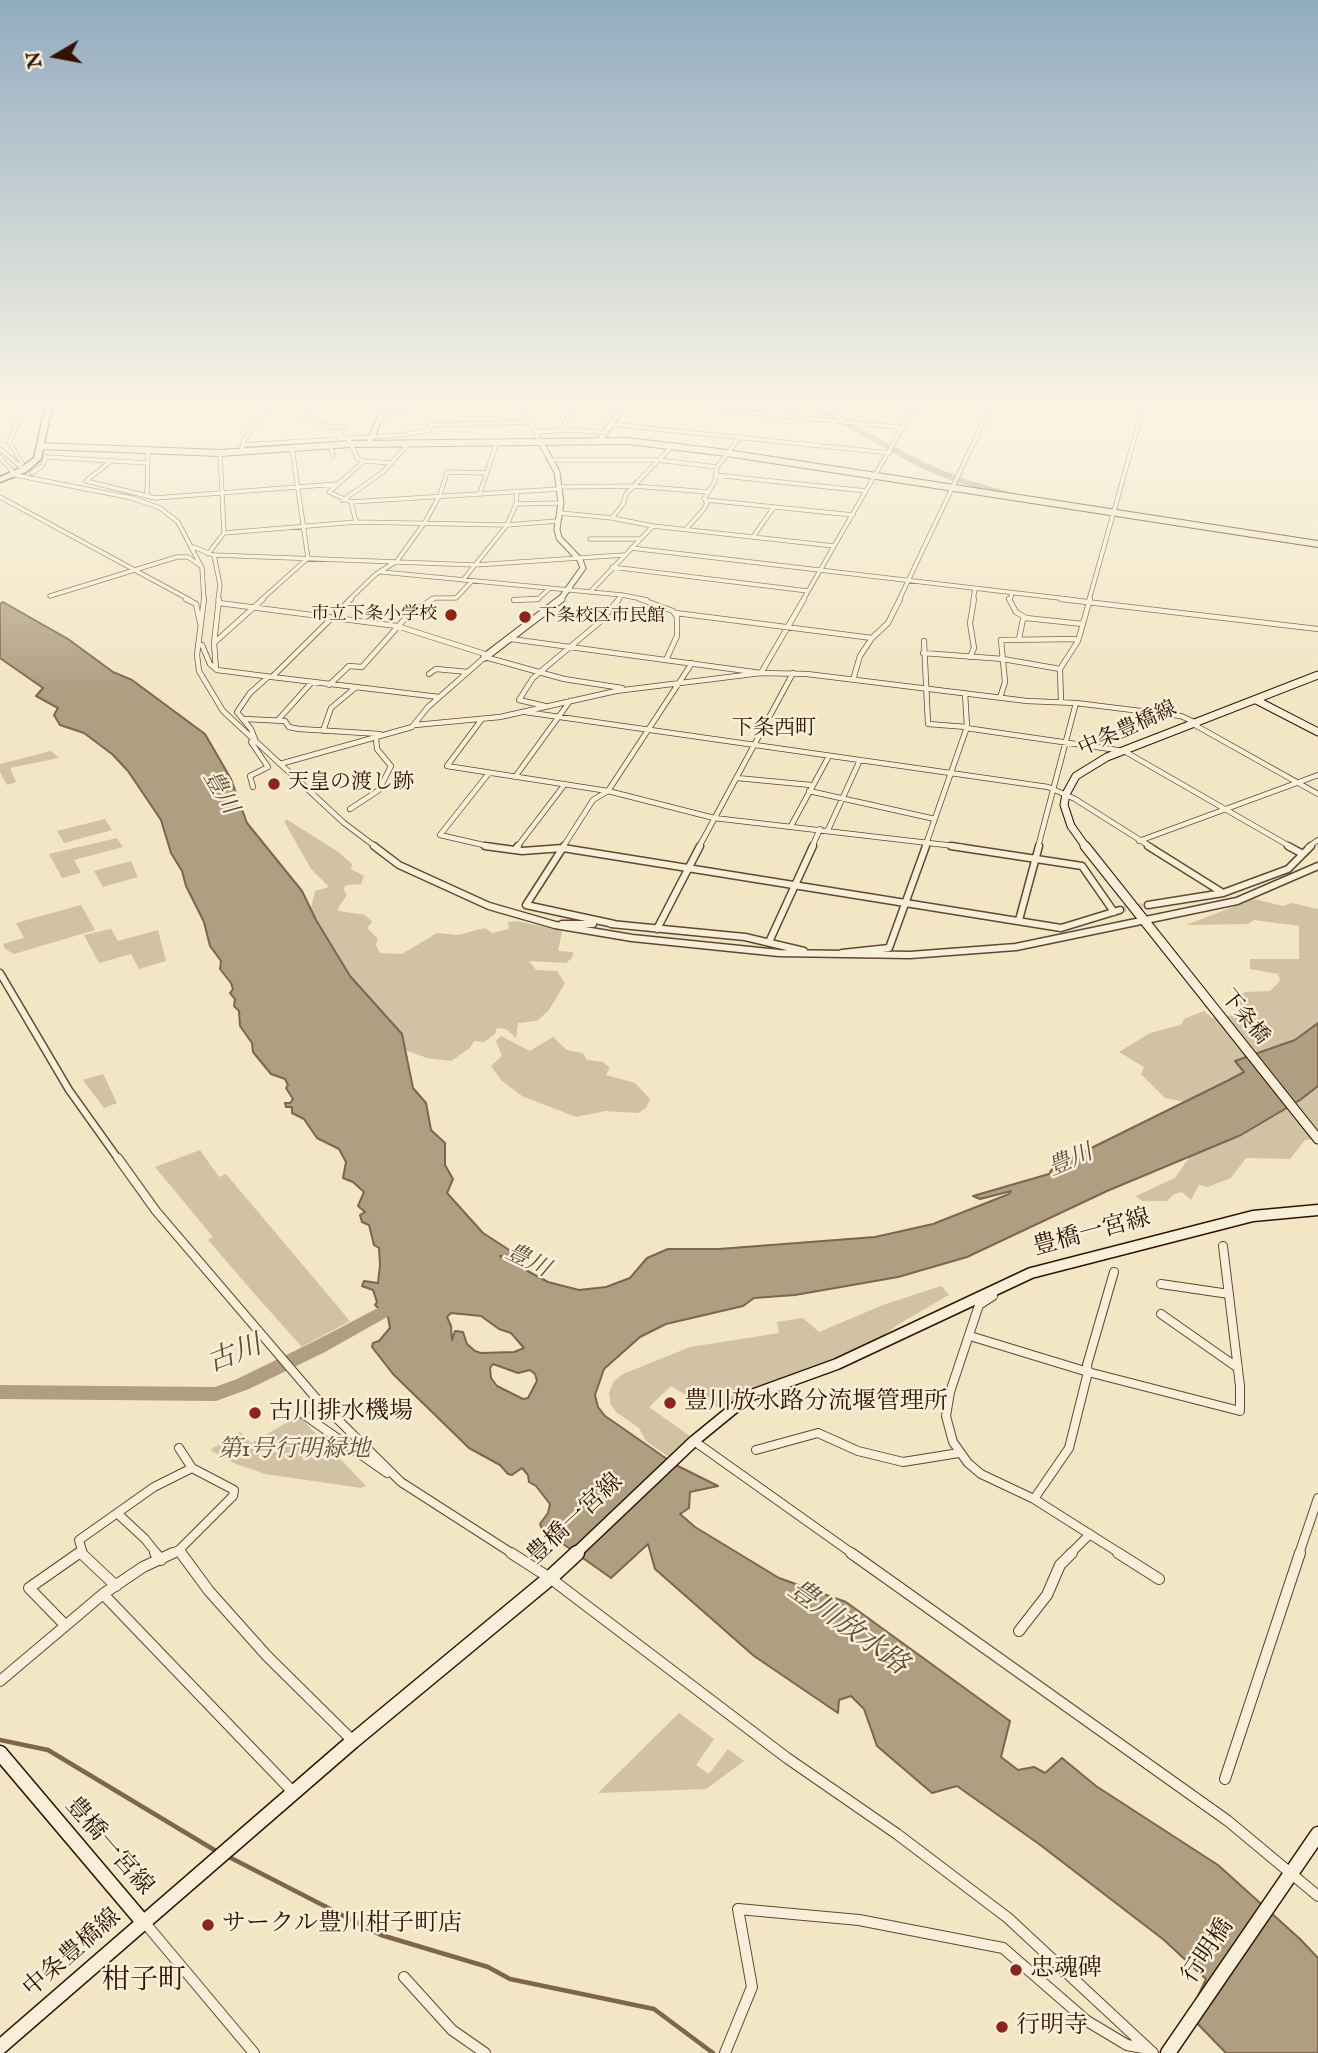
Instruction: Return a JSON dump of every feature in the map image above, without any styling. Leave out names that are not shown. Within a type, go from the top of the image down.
[{"type":"main road","points":[[487,656],[558,603],[570,590],[583,568],[577,556],[559,538],[561,500]]},
{"type":"main road","points":[[1029,500],[1318,544]]},
{"type":"main road","name":"中条豊橋線","points":[[1066,794],[1076,776],[1087,768],[1124,751],[1318,676]]},
{"type":"main road","points":[[1255,700],[1318,732]]},
{"type":"main road","points":[[1066,794],[1065,805],[1071,827],[1146,923]]},
{"type":"main road","name":"下条橋","points":[[1146,923],[1318,1139]]},
{"type":"main road","name":"豊橋一宮線","points":[[0,1753],[144,1923],[353,1741],[550,1578],[694,1441],[748,1396],[836,1364],[1031,1273],[1253,1216],[1318,1210]]},
{"type":"main road","name":"行明橋","points":[[1168,2053],[1318,1834]]},
{"type":"main road","name":"中条豊橋線","points":[[0,2048],[144,1923]]},
{"type":"street","points":[[5,500],[196,604],[201,624]]},
{"type":"street","points":[[137,500],[160,509]]},
{"type":"street","points":[[151,500],[178,522],[202,567],[204,606],[198,644],[199,671],[210,694],[223,711],[344,823],[398,865],[489,905],[551,924],[644,940],[820,955],[910,955],[1016,947],[1146,923],[1237,901],[1318,866]]},
{"type":"street","points":[[202,567],[224,533],[223,500]]},
{"type":"street","points":[[299,500],[308,558]]},
{"type":"street","points":[[343,500],[379,500]]},
{"type":"street","points":[[253,787],[250,776],[268,767],[251,742],[255,738],[245,719],[237,712],[238,708],[380,572],[397,561],[437,500]]},
{"type":"street","points":[[463,580],[506,525],[516,500]]},
{"type":"street","points":[[612,518],[625,500]]},
{"type":"street","points":[[686,529],[704,509],[706,500],[853,515]]},
{"type":"street","points":[[761,673],[861,500]]},
{"type":"street","points":[[853,680],[860,656],[872,638],[886,627],[947,500]]},
{"type":"street","points":[[1061,702],[1060,669],[1078,639],[1117,500]]},
{"type":"street","points":[[351,502],[356,522]]},
{"type":"street","points":[[516,504],[561,503]]},
{"type":"street","points":[[753,537],[774,507]]},
{"type":"street","points":[[560,513],[834,546]]},
{"type":"street","points":[[224,533],[356,522],[506,525],[558,521]]},
{"type":"street","points":[[590,592],[653,526]]},
{"type":"street","points":[[590,539],[603,537],[639,540]]},
{"type":"street","points":[[192,546],[211,554],[475,565],[577,556],[624,555]]},
{"type":"street","points":[[631,548],[1318,629]]},
{"type":"street","points":[[211,554],[220,585],[214,643],[216,669]]},
{"type":"street","points":[[50,596],[181,556],[188,557],[202,567]]},
{"type":"street","points":[[214,643],[308,558]]},
{"type":"street","points":[[612,567],[808,591]]},
{"type":"street","points":[[380,572],[622,595],[661,605],[676,613],[872,638]]},
{"type":"street","points":[[328,685],[349,666],[362,667],[408,614],[434,598],[456,598],[472,581]]},
{"type":"street","points":[[514,600],[538,599],[550,588]]},
{"type":"street","points":[[970,657],[974,648],[971,623],[975,589]]},
{"type":"street","points":[[1012,593],[1009,598],[1016,612],[1026,618],[1083,624]]},
{"type":"street","points":[[547,707],[519,700],[533,678],[601,621],[622,595]]},
{"type":"street","points":[[219,603],[397,626],[564,679],[631,689]]},
{"type":"street","points":[[666,660],[677,636],[676,613]]},
{"type":"street","points":[[1018,639],[1023,619],[1026,618]]},
{"type":"street","points":[[511,639],[761,673]]},
{"type":"street","points":[[1000,698],[1005,682],[1000,640],[1078,639]]},
{"type":"street","points":[[924,641],[924,688],[928,724],[967,727],[1124,751],[1301,853]]},
{"type":"street","points":[[198,644],[216,669],[439,697]]},
{"type":"street","points":[[923,653],[1003,659],[1060,669]]},
{"type":"street","points":[[415,724],[439,697],[487,656]]},
{"type":"street","points":[[692,663],[608,791],[593,800],[526,905],[614,924],[745,937],[820,955]]},
{"type":"street","points":[[429,674],[436,669],[468,672]]},
{"type":"street","points":[[280,764],[376,738],[415,724],[482,719],[631,689],[761,673],[793,673],[1181,716],[1318,794]]},
{"type":"street","points":[[657,929],[793,673]]},
{"type":"street","points":[[278,720],[312,682]]},
{"type":"street","points":[[323,731],[331,708],[355,688]]},
{"type":"street","points":[[837,955],[890,948],[967,727],[965,693]]},
{"type":"street","points":[[515,777],[570,701]]},
{"type":"street","points":[[1019,920],[1076,703]]},
{"type":"street","points":[[525,712],[1053,788],[1223,893]]},
{"type":"street","points":[[245,719],[285,721],[294,728],[386,735]]},
{"type":"street","points":[[482,719],[447,766],[489,772],[608,791],[714,818],[927,842],[1082,866],[1117,911],[1062,928],[564,848],[515,850],[440,835],[489,772]]},
{"type":"street","points":[[350,809],[379,790],[391,766],[377,749],[376,738]]},
{"type":"street","points":[[791,826],[829,756]]},
{"type":"street","points":[[828,830],[860,760]]},
{"type":"street","points":[[1139,841],[1318,775]]},
{"type":"street","points":[[737,778],[810,788],[841,798],[935,819]]},
{"type":"street","points":[[515,850],[565,784]]},
{"type":"street","points":[[769,942],[820,829]]},
{"type":"street","points":[[1148,905],[1223,893],[1288,869],[1301,853],[1318,840]]},
{"type":"street","points":[[551,924],[614,924]]},
{"type":"street","points":[[0,974],[69,1090],[156,1211],[315,1397],[394,1476],[423,1498],[550,1578],[787,1758],[897,1834],[1008,1918],[1152,2051]]},
{"type":"street","points":[[970,1336],[1088,1372],[1240,1411],[1238,1368],[1223,1246]]},
{"type":"street","points":[[1034,1499],[1069,1448],[1088,1372],[1087,1365],[1114,1272]]},
{"type":"street","points":[[1031,1273],[979,1305],[950,1392],[947,1429],[959,1453],[981,1474],[1034,1499],[1159,1579]]},
{"type":"street","points":[[1161,1284],[1229,1294]]},
{"type":"street","points":[[1161,1314],[1238,1368]]},
{"type":"street","points":[[300,1412],[379,1469],[394,1476]]},
{"type":"street","points":[[756,1450],[818,1433],[858,1451],[903,1462],[959,1453]]},
{"type":"street","points":[[694,1441],[1217,1814],[1318,1896]]},
{"type":"street","points":[[0,1681],[103,1594],[143,1567],[179,1550],[233,1496],[234,1490],[192,1468],[180,1448]]},
{"type":"street","points":[[116,1586],[80,1552],[79,1540],[154,1487],[192,1468]]},
{"type":"street","points":[[1225,1779],[1318,1498]]},
{"type":"street","points":[[117,1513],[145,1539],[160,1560]]},
{"type":"street","points":[[1018,1630],[1047,1595],[1060,1565],[1090,1534]]},
{"type":"street","points":[[179,1550],[209,1591],[267,1656],[353,1741]]},
{"type":"street","points":[[65,1625],[29,1588],[80,1552]]},
{"type":"street","points":[[103,1594],[294,1793]]},
{"type":"street","points":[[725,2053],[752,1987],[738,1909],[859,1920],[1003,1948],[1087,2021],[1127,2045],[1152,2051]]},
{"type":"street","points":[[144,1923],[254,2053]]},
{"type":"street","points":[[404,1977],[452,2030],[485,2053]]},
{"type":"green space","points":[[51,751],[59,758],[10,768],[16,782],[7,785],[0,772],[0,764]]},
{"type":"green space","points":[[105,819],[112,830],[64,843],[57,831]]},
{"type":"green space","points":[[286,819],[337,851],[352,864],[351,869],[364,876],[361,884],[343,888],[347,895],[338,908],[339,911],[365,915],[372,922],[367,928],[378,939],[376,945],[380,953],[402,954],[437,933],[458,935],[485,928],[492,933],[509,929],[508,922],[517,921],[562,931],[558,951],[573,952],[572,958],[566,963],[529,961],[536,970],[557,971],[565,983],[549,1010],[537,1021],[518,1023],[516,1038],[506,1029],[497,1028],[495,1034],[484,1042],[474,1041],[470,1048],[451,1061],[427,1058],[405,1050],[402,1034],[350,976],[316,920],[311,909],[315,891],[329,887],[311,869],[285,823]]},
{"type":"green space","points":[[117,838],[123,847],[74,860],[81,873],[62,878],[49,854]]},
{"type":"green space","points":[[131,861],[138,877],[103,887],[94,871]]},
{"type":"green space","points":[[1254,899],[1283,906],[1292,903],[1318,909],[1318,1023],[1295,1040],[1236,1061],[1244,1072],[1185,1102],[1165,1098],[1141,1074],[1144,1067],[1119,1052],[1150,1033],[1181,1025],[1184,1019],[1204,1011],[1212,1018],[1234,1015],[1242,1007],[1234,996],[1246,992],[1270,991],[1280,981],[1278,974],[1250,969],[1250,959],[1299,959],[1299,926],[1254,920],[1248,924],[1186,925]]},
{"type":"green space","points":[[81,905],[95,930],[14,954],[5,949],[3,944],[24,938],[16,923]]},
{"type":"green space","points":[[111,929],[118,941],[158,930],[166,961],[139,969],[131,954],[99,963],[84,935]]},
{"type":"green space","points":[[501,1036],[530,1051],[553,1037],[567,1050],[583,1053],[587,1060],[603,1062],[610,1068],[606,1075],[635,1083],[650,1099],[646,1108],[638,1113],[605,1111],[576,1117],[522,1096],[502,1081],[491,1066],[502,1056],[496,1041]]},
{"type":"green space","points":[[103,1074],[117,1103],[104,1108],[83,1080]]},
{"type":"green space","points":[[1318,1086],[1318,1138],[1305,1140],[1290,1159],[1246,1158],[1231,1178],[1208,1187],[1199,1185],[1191,1200],[1182,1192],[1174,1194],[1167,1201],[1142,1201],[1136,1196],[1175,1178],[1191,1155],[1241,1135],[1300,1100]]},
{"type":"green space","points":[[200,1150],[219,1177],[226,1174],[350,1321],[302,1347],[259,1299],[208,1240],[213,1237],[155,1167]]},
{"type":"green space","points":[[941,1286],[949,1295],[899,1324],[868,1347],[836,1362],[751,1390],[719,1409],[709,1400],[695,1401],[671,1386],[649,1407],[690,1436],[669,1457],[646,1441],[639,1428],[616,1412],[611,1405],[609,1393],[614,1381],[623,1374],[690,1347],[779,1333],[777,1322],[803,1318],[819,1332],[883,1305]]},
{"type":"green space","name":"第1号行明緑地","points":[[299,1416],[366,1486],[361,1488],[265,1474],[234,1463],[210,1450],[240,1432],[251,1443]]},
{"type":"green space","points":[[679,1713],[714,1739],[696,1765],[709,1774],[728,1749],[744,1761],[706,1789],[598,1793]]},
{"type":"water","points":[[3,602],[68,639],[113,672],[132,680],[205,734],[231,779],[247,823],[302,891],[350,976],[402,1034],[413,1088],[426,1103],[431,1130],[445,1143],[445,1165],[453,1179],[447,1193],[483,1233],[517,1255],[500,1256],[548,1282],[579,1290],[606,1287],[630,1278],[647,1258],[668,1249],[719,1249],[875,1237],[933,1224],[1011,1191],[980,1199],[973,1196],[1049,1174],[1052,1169],[1069,1159],[1244,1072],[1235,1061],[1295,1040],[1318,1023],[1318,1086],[1300,1100],[1241,1135],[1107,1191],[967,1257],[898,1277],[795,1295],[754,1298],[743,1306],[666,1324],[640,1337],[604,1369],[595,1395],[598,1407],[605,1416],[674,1464],[718,1486],[690,1492],[689,1508],[680,1514],[695,1527],[779,1578],[846,1602],[1010,1721],[1001,1757],[1018,1770],[1034,1767],[1045,1773],[1062,1758],[1096,1786],[1218,1865],[1300,1939],[1318,1958],[1318,2053],[1226,2053],[1189,2015],[1206,1979],[1164,1940],[1039,1844],[957,1786],[932,1793],[877,1746],[864,1709],[851,1696],[839,1700],[838,1713],[754,1656],[655,1569],[648,1544],[611,1578],[542,1529],[540,1524],[548,1513],[550,1504],[536,1486],[529,1482],[528,1475],[522,1468],[512,1475],[508,1474],[500,1465],[469,1448],[393,1374],[372,1347],[390,1328],[388,1317],[375,1305],[377,1302],[373,1290],[362,1286],[364,1281],[378,1283],[380,1265],[379,1248],[374,1245],[369,1225],[362,1222],[360,1215],[365,1212],[358,1206],[364,1192],[353,1182],[343,1178],[346,1162],[339,1149],[317,1138],[304,1119],[292,1113],[292,1107],[286,1107],[285,1103],[290,1103],[293,1099],[286,1088],[288,1085],[285,1079],[271,1074],[253,1052],[252,1043],[240,1026],[239,1011],[234,1006],[235,999],[230,993],[233,989],[231,983],[220,969],[221,961],[210,946],[204,922],[186,886],[182,871],[171,853],[161,820],[128,771],[112,754],[84,733],[60,725],[54,715],[58,708],[36,696],[43,688],[0,658],[0,604]],"holes":[[[451,1313],[481,1316],[499,1329],[511,1333],[524,1348],[514,1352],[481,1353],[467,1344],[463,1332],[455,1331],[452,1340],[447,1317]],[[493,1364],[518,1373],[530,1370],[535,1374],[537,1381],[528,1398],[523,1399],[497,1386],[491,1378],[490,1368]]]},
{"type":"waterway","name":"古川","points":[[0,1392],[216,1394],[243,1384],[319,1347],[397,1304]]},
{"type":"waterway","points":[[0,1740],[48,1750],[216,1851]]},
{"type":"waterway","points":[[229,1857],[381,1935],[488,1967],[510,1979],[654,2009],[713,2053]]},
{"type":"tunnel","points":[[1120,910],[1148,905]]},
{"type":"place","name":"市立下条小学校","points":[[451,615]]},
{"type":"place","name":"下条校区市民館","points":[[525,617]]},
{"type":"place","name":"天皇の渡し跡","points":[[274,784]]},
{"type":"place","name":"豊川放水路分流堰管理所","points":[[670,1403]]},
{"type":"place","name":"古川排水機場","points":[[255,1413]]},
{"type":"place","name":"サークル豊川柑子町店","points":[[208,1925]]},
{"type":"place","name":"忠魂碑","points":[[1016,1970]]},
{"type":"place","name":"行明寺","points":[[1002,2027]]},
{"type":"district","name":"下条西町","points":[[774,730]]},
{"type":"district","name":"柑子町","points":[[144,1982]]},
{"type":"water label","name":"豊川","points":[[219,793]]},
{"type":"water label","name":"豊川","points":[[1071,1162]]},
{"type":"water label","name":"豊川","points":[[527,1262]]},
{"type":"water label","name":"豊川放水路","points":[[847,1629]]}]
